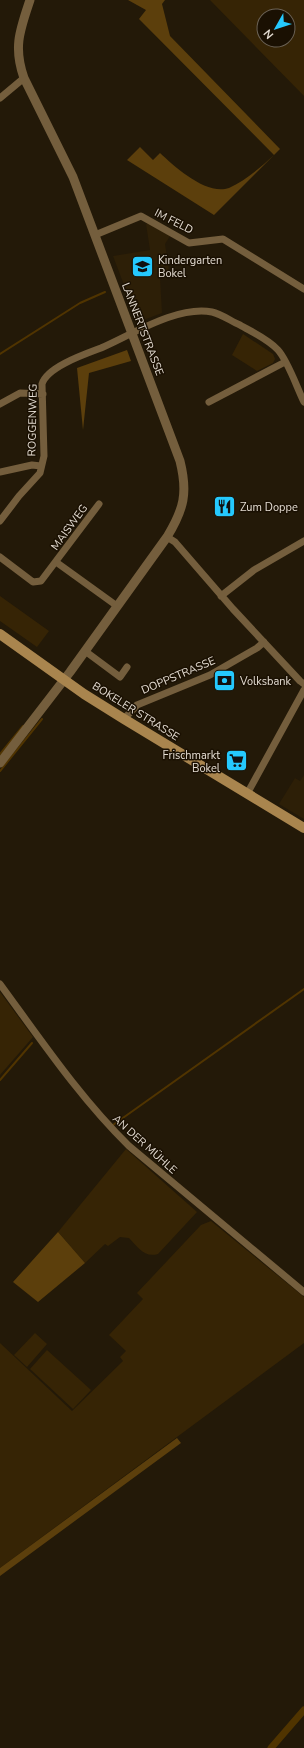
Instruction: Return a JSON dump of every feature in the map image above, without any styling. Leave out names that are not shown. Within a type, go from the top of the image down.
[{"type":"main road","name":"BOKELER STRASSE","points":[[0,634],[124,719],[304,828]]},
{"type":"street","name":"LANNERTSTRASSE","points":[[0,763],[65,680],[168,537],[182,507],[184,478],[180,461],[73,177],[24,78],[19,63],[18,50],[20,28],[30,0]]},
{"type":"street","points":[[0,98],[24,78]]},
{"type":"street","name":"IM FELD","points":[[95,235],[142,216],[189,243],[223,239],[304,289]]},
{"type":"street","name":"ROGGENWEG","points":[[0,521],[19,496],[40,474],[44,456],[42,384],[44,379],[76,358],[131,334],[138,329],[171,317],[193,312],[213,312],[267,341],[278,350],[304,402]]},
{"type":"street","points":[[210,402],[285,362]]},
{"type":"street","points":[[0,404],[20,392],[42,394]]},
{"type":"street","points":[[0,472],[32,465],[41,466]]},
{"type":"street","name":"MAISWEG","points":[[56,562],[99,504]]},
{"type":"street","points":[[168,537],[175,542],[221,596],[304,684]]},
{"type":"street","points":[[221,596],[254,570],[304,541]]},
{"type":"street","points":[[0,558],[33,582],[37,583],[42,581],[56,562],[117,606]]},
{"type":"street","name":"DOPPSTRASSE","points":[[124,719],[137,705],[210,675],[257,648],[264,642]]},
{"type":"street","points":[[85,652],[120,677],[127,667]]},
{"type":"street","points":[[247,794],[304,690]]},
{"type":"street","name":"AN DER MÜHLE","points":[[0,984],[80,1094],[105,1123],[152,1166],[304,1292]]},
{"type":"shaded area","points":[[128,0],[165,0],[162,4],[170,36],[280,149],[274,155],[139,19],[146,10]]},
{"type":"shaded area","points":[[210,0],[304,0],[304,96],[257,48],[296,48],[296,8],[256,8],[256,47]]},
{"type":"shaded area","points":[[140,147],[153,160],[160,153],[174,166],[192,179],[211,188],[220,189],[229,188],[241,182],[274,155],[214,215],[127,160]]},
{"type":"shaded area","name":"Kindergarten Bokel","points":[[150,223],[170,236],[165,244],[170,276],[160,278],[162,313],[138,322],[113,256],[150,250],[146,224]]},
{"type":"shaded area","points":[[243,334],[273,354],[275,359],[273,363],[257,371],[232,355]]},
{"type":"shaded area","points":[[127,350],[131,361],[89,373],[83,430],[77,368]]},
{"type":"shaded area","points":[[0,596],[49,631],[37,647],[0,621]]},
{"type":"shaded area","points":[[304,775],[304,819],[279,804],[295,778],[300,781]]},
{"type":"shaded area","points":[[0,992],[33,1037],[0,1075]]},
{"type":"shaded area","points":[[126,1149],[197,1212],[158,1254],[153,1255],[145,1253],[129,1238],[120,1237],[108,1246],[105,1244],[85,1263],[58,1232]]},
{"type":"shaded area","points":[[211,1221],[304,1297],[304,1343],[0,1568],[0,1343],[72,1411],[123,1361],[120,1357],[126,1351],[109,1335],[143,1299],[137,1293],[201,1225]]},
{"type":"shaded area","points":[[58,1232],[85,1263],[38,1302],[13,1282]]},
{"type":"shaded area","points":[[35,1333],[47,1344],[27,1367],[14,1355]]},
{"type":"shaded area","points":[[47,1350],[91,1390],[73,1409],[30,1369]]},
{"type":"shaded area","points":[[177,1438],[181,1443],[0,1576],[0,1568]]},
{"type":"waterway","points":[[0,354],[80,303],[105,292]]},
{"type":"waterway","points":[[0,771],[42,719]]},
{"type":"waterway","points":[[0,754],[23,726]]},
{"type":"waterway","points":[[113,1125],[304,989]]},
{"type":"waterway","points":[[0,1080],[32,1043]]},
{"type":"waterway","points":[[271,1748],[304,1710]]},
{"type":"place","name":"Kindergarten Bokel","points":[[143,266]]},
{"type":"place","name":"Zum Doppe","points":[[224,507]]},
{"type":"place","name":"Volksbank","points":[[225,681]]},
{"type":"place","name":"Frischmarkt Bokel","points":[[236,761]]}]
